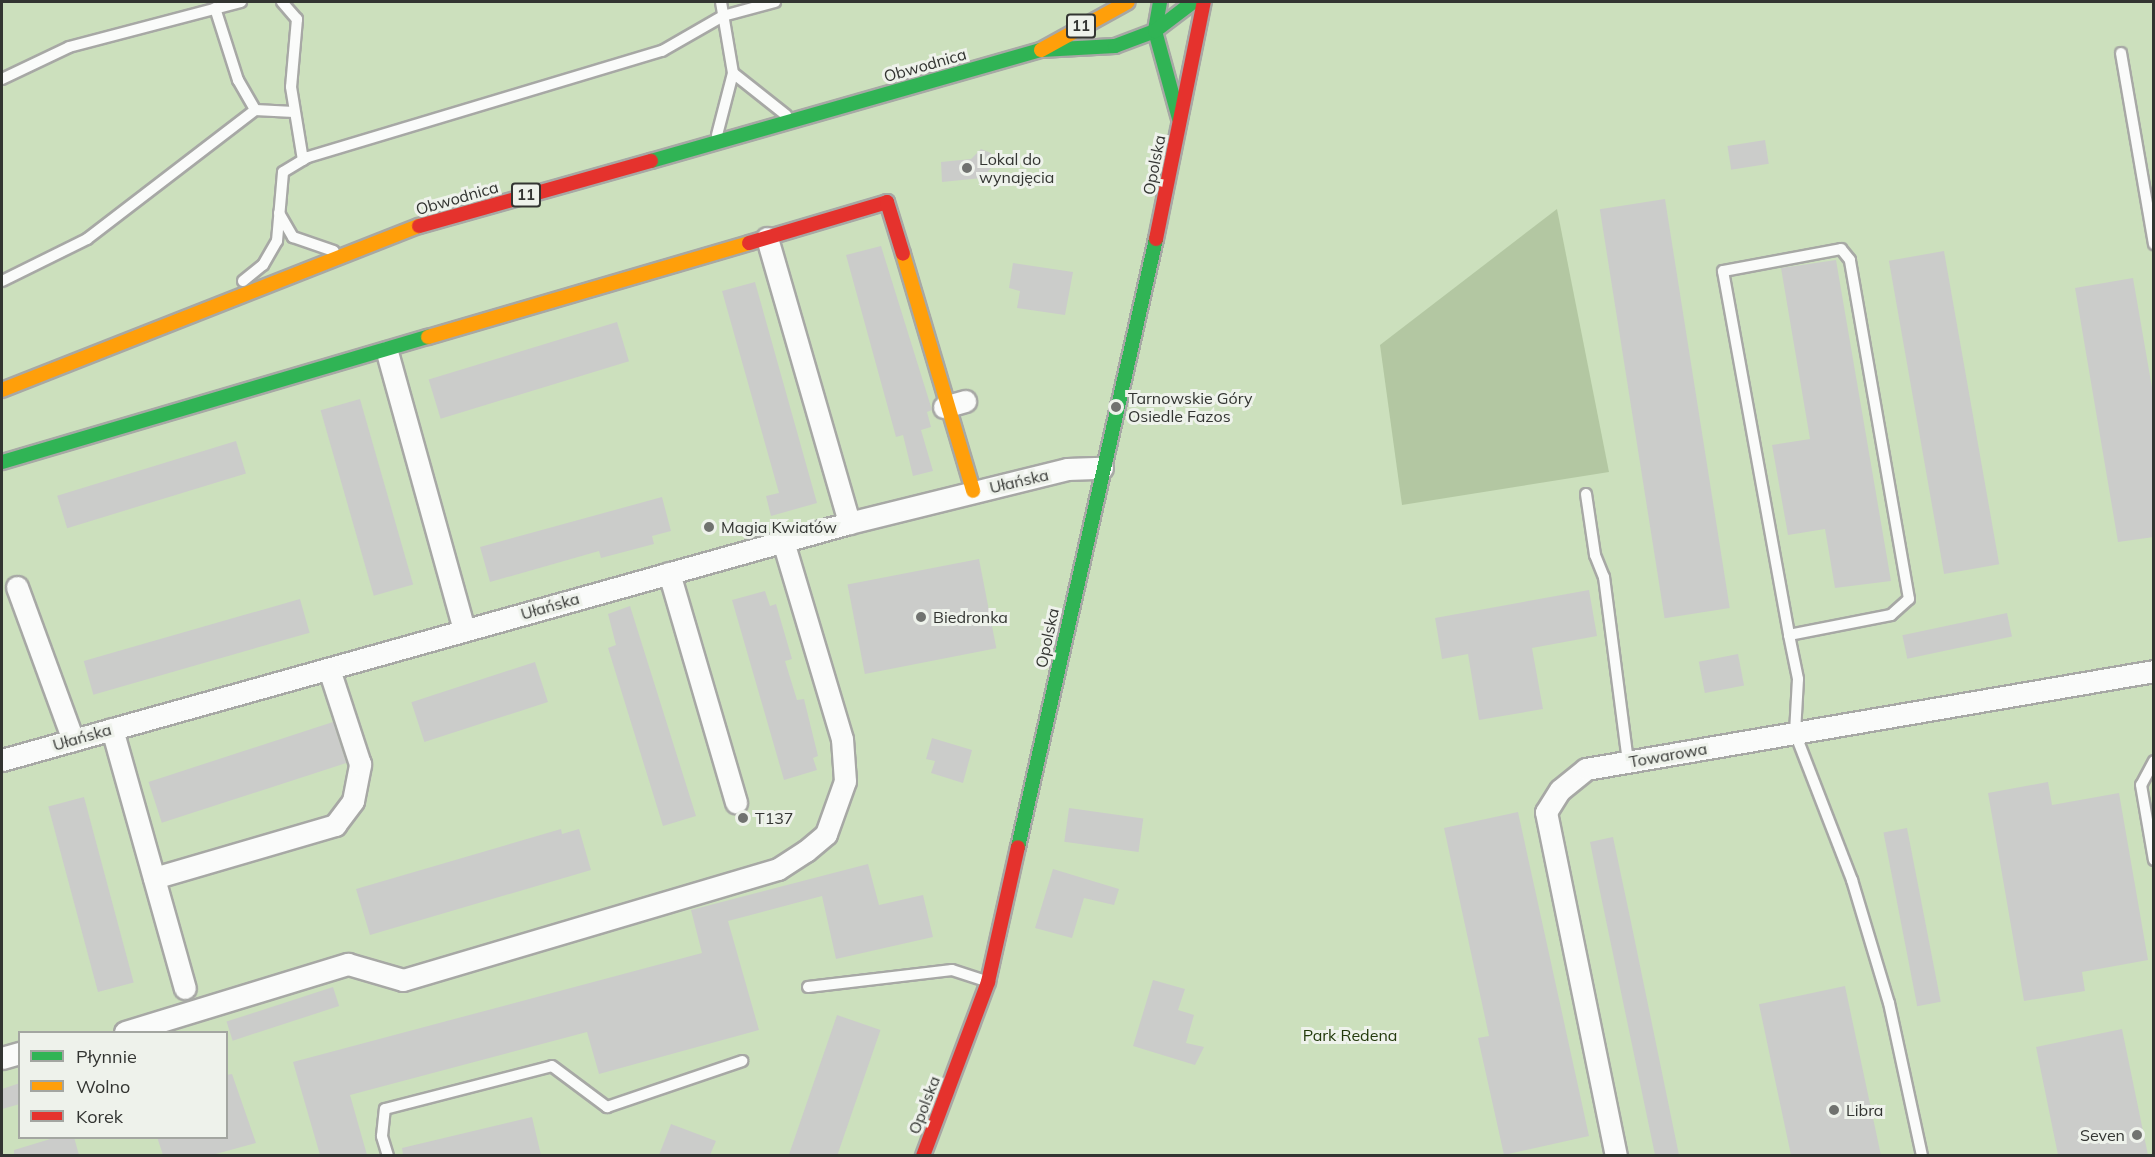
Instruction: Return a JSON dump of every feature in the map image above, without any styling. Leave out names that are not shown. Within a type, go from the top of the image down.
[{"type":"main road","name":"Obwodnica","points":[[2,390],[339,253],[714,141],[1041,50],[1115,46],[1155,31],[1162,11],[1193,2]]},
{"type":"main road","name":"Opolska","points":[[923,1155],[988,982],[1180,121],[1204,2]]},
{"type":"main road","name":"Obwodnica","points":[[1041,50],[1126,3]]},
{"type":"main road","points":[[1126,3],[1162,11],[1190,67]]},
{"type":"main road","name":"Opolska","points":[[1155,31],[1165,77],[1180,121]]},
{"type":"main road","points":[[1115,46],[1138,56],[1165,77]]},
{"type":"main road","points":[[2,462],[387,352],[887,202],[944,407],[973,491]]},
{"type":"street","points":[[768,238],[849,523]]},
{"type":"street","points":[[387,352],[464,630]]},
{"type":"street","points":[[944,407],[965,401]]},
{"type":"street","name":"Ułańska","points":[[2,760],[849,523],[1067,469],[1102,468]]},
{"type":"street","points":[[128,1031],[348,964],[403,980],[778,869],[806,852],[826,834],[845,781],[842,739],[783,541]]},
{"type":"street","points":[[669,573],[736,802]]},
{"type":"street","points":[[17,587],[72,740]]},
{"type":"street","points":[[154,878],[335,825],[353,801],[360,764],[329,669]]},
{"type":"street","name":"Towarowa","points":[[1616,1155],[1546,812],[1560,790],[1586,769],[2154,671]]},
{"type":"street","points":[[112,729],[185,988]]},
{"type":"street","points":[[2,1058],[18,1054]]},
{"type":"lane","points":[[2,79],[69,47],[241,2]]},
{"type":"lane","points":[[282,2],[297,19],[294,112],[303,160]]},
{"type":"lane","points":[[714,141],[733,73],[721,2]]},
{"type":"lane","points":[[214,303],[263,266],[277,242],[283,172],[303,160],[662,51],[723,16],[775,2]]},
{"type":"lane","points":[[215,8],[238,80],[255,110]]},
{"type":"lane","points":[[2121,53],[2154,244]]},
{"type":"lane","points":[[733,73],[753,94],[796,118]]},
{"type":"lane","points":[[2,281],[87,239],[255,110],[294,112]]},
{"type":"lane","points":[[279,213],[293,237],[339,253]]},
{"type":"lane","points":[[1789,635],[1891,615],[1909,598],[1850,260],[1841,249],[1723,272],[1789,635],[1798,680],[1795,733],[1852,880],[1889,1003],[1922,1155]]},
{"type":"lane","points":[[1586,494],[1604,577],[1628,762]]},
{"type":"lane","points":[[2154,761],[2141,785],[2154,860]]},
{"type":"lane","points":[[808,987],[952,970],[988,982]]},
{"type":"lane","points":[[388,1155],[382,1136],[385,1109],[552,1066],[607,1107],[742,1061]]},
{"type":"green space","name":"Park Redena","points":[[2,2],[2153,2],[2153,1155],[2,1155]]},
{"type":"green space","points":[[1557,209],[1609,472],[1402,505],[1380,345]]},
{"type":"building","points":[[1765,140],[1769,164],[1731,170],[1727,146]]},
{"type":"building","name":"Lokal do wynajęcia","points":[[981,149],[991,153],[994,165],[982,178],[942,182],[941,162],[971,159]]},
{"type":"building","points":[[1665,199],[1730,608],[1665,618],[1600,209]]},
{"type":"building","points":[[881,246],[932,410],[927,412],[931,427],[921,430],[933,471],[913,476],[903,435],[896,437],[846,255]]},
{"type":"building","points":[[1944,251],[1999,564],[1944,574],[1889,261]]},
{"type":"building","points":[[1836,260],[1891,581],[1835,588],[1825,529],[1788,535],[1772,445],[1810,439],[1781,268]]},
{"type":"building","points":[[1013,263],[1073,272],[1065,315],[1017,308],[1020,291],[1009,288]]},
{"type":"building","points":[[2133,278],[2154,399],[2154,537],[2118,542],[2075,288]]},
{"type":"building","points":[[755,282],[817,503],[771,516],[766,496],[779,493],[722,291]]},
{"type":"building","points":[[617,322],[629,361],[441,419],[429,380]]},
{"type":"building","points":[[360,399],[413,585],[374,596],[321,410]]},
{"type":"building","points":[[236,441],[246,474],[67,528],[57,496]]},
{"type":"building","points":[[662,497],[671,531],[652,536],[654,544],[601,558],[599,551],[490,582],[480,547]]},
{"type":"building","name":"Biedronka","points":[[979,559],[996,648],[865,674],[847,585]]},
{"type":"building","points":[[1589,590],[1597,636],[1532,648],[1543,709],[1479,720],[1468,654],[1442,659],[1435,618]]},
{"type":"building","points":[[765,591],[770,606],[776,604],[792,659],[785,661],[797,700],[804,699],[818,756],[813,758],[817,770],[784,780],[732,600]]},
{"type":"building","points":[[300,599],[310,633],[93,695],[84,661]]},
{"type":"building","points":[[630,606],[696,816],[663,826],[608,648],[616,645],[608,614]]},
{"type":"building","points":[[2007,613],[2012,636],[1907,659],[1902,635]]},
{"type":"building","points":[[1738,654],[1744,685],[1705,693],[1699,662]]},
{"type":"building","points":[[535,662],[548,702],[424,742],[411,702]]},
{"type":"building","points":[[333,722],[346,763],[162,823],[148,782]]},
{"type":"building","points":[[932,738],[972,750],[963,783],[931,773],[935,761],[926,759]]},
{"type":"building","points":[[2048,782],[2052,805],[2119,793],[2148,960],[2082,972],[2085,991],[2024,1001],[1988,793]]},
{"type":"building","points":[[84,797],[134,982],[98,992],[48,807]]},
{"type":"building","points":[[1069,808],[1143,818],[1139,852],[1064,842]]},
{"type":"building","points":[[1518,812],[1589,1136],[1504,1155],[1478,1038],[1489,1036],[1444,828]]},
{"type":"building","points":[[1907,828],[1941,1002],[1917,1006],[1883,833]]},
{"type":"building","points":[[561,829],[562,834],[579,829],[591,870],[370,935],[356,889]]},
{"type":"building","points":[[1613,837],[1679,1155],[1655,1155],[1599,887],[1590,842]]},
{"type":"building","points":[[868,864],[879,905],[923,895],[933,937],[836,959],[822,896],[728,921],[759,1030],[599,1074],[587,1032],[350,1095],[367,1155],[320,1155],[293,1062],[702,953],[691,910]]},
{"type":"building","points":[[1053,869],[1119,889],[1114,905],[1084,898],[1072,938],[1035,928]]},
{"type":"building","points":[[1153,980],[1185,989],[1178,1010],[1194,1015],[1186,1043],[1204,1047],[1195,1065],[1133,1046]]},
{"type":"building","points":[[1845,986],[1881,1155],[1791,1156],[1759,1004]]},
{"type":"building","points":[[333,987],[339,1006],[233,1041],[226,1022]]},
{"type":"building","points":[[837,1015],[880,1030],[837,1156],[789,1155]]},
{"type":"building","points":[[2122,1029],[2148,1155],[2058,1155],[2036,1047]]},
{"type":"building","points":[[232,1074],[256,1143],[212,1155],[163,1155],[158,1139],[228,1139],[228,1075]]},
{"type":"building","points":[[18,1084],[18,1105],[2,1109],[2,1089]]},
{"type":"building","points":[[532,1117],[541,1155],[403,1155],[402,1148]]},
{"type":"building","points":[[671,1124],[716,1141],[710,1155],[659,1155]]},
{"type":"building","points":[[50,1139],[75,1139],[79,1155],[14,1155],[14,1150]]},
{"type":"traffic: fast","points":[[1160,2],[1155,31],[1179,119]]},
{"type":"traffic: fast","points":[[651,161],[1041,50],[1115,46],[1155,31],[1193,2]]},
{"type":"traffic: fast","points":[[1018,847],[1156,239]]},
{"type":"traffic: fast","points":[[2,462],[428,337]]},
{"type":"traffic: slow","points":[[1041,50],[1128,2]]},
{"type":"traffic: slow","points":[[2,390],[419,226]]},
{"type":"traffic: slow","points":[[428,337],[749,243]]},
{"type":"traffic: slow","points":[[903,254],[973,491]]},
{"type":"traffic: jam","points":[[1156,239],[1204,2]]},
{"type":"traffic: jam","points":[[419,226],[651,161]]},
{"type":"traffic: jam","points":[[749,243],[887,202],[903,254]]},
{"type":"traffic: jam","points":[[923,1156],[988,982],[1018,847]]},
{"type":"place","name":"Lokal do wynajęcia","points":[[967,168]]},
{"type":"place","name":"Tarnowskie Góry Osiedle Fazos","points":[[1116,407]]},
{"type":"place","name":"Magia Kwiatów","points":[[709,527]]},
{"type":"place","name":"Biedronka","points":[[921,617]]},
{"type":"place","name":"T137","points":[[743,818]]},
{"type":"place","name":"Libra","points":[[1834,1110]]},
{"type":"place","name":"Seven","points":[[2137,1135]]}]
